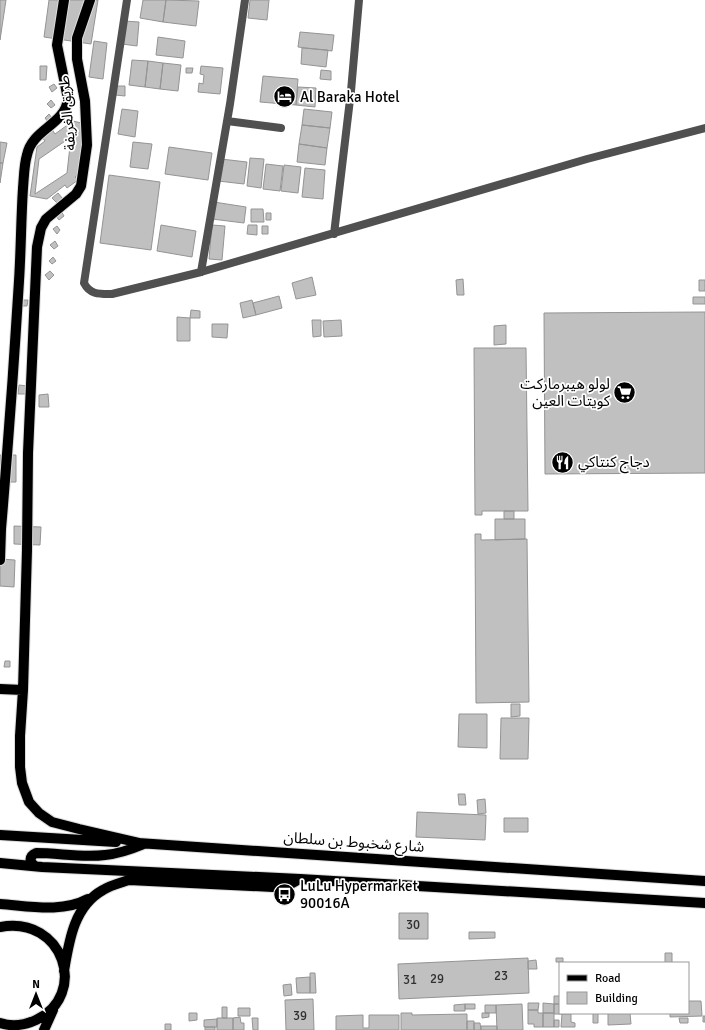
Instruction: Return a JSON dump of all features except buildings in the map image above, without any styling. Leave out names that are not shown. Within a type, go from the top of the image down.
[{"type":"main road","name":"طريق الغريفة","points":[[0,560],[26,155],[29,145],[36,137],[56,122],[68,106],[68,99],[57,44],[64,0]]},
{"type":"main road","name":"طريق الغريفة","points":[[90,0],[77,38],[77,59],[85,101],[88,145],[81,186],[76,194],[46,219],[38,237],[33,307],[28,453],[27,550],[20,767],[22,783],[29,802],[52,822],[79,830],[144,844]]},
{"type":"main road","points":[[0,689],[23,690]]},
{"type":"main road","name":"شارع شخبوط بن سلطان","points":[[0,835],[705,881]]},
{"type":"main road","points":[[35,866],[30,859],[31,856],[36,853],[92,856],[106,855],[119,853],[144,844]]},
{"type":"main road","points":[[0,863],[705,903]]},
{"type":"main road","points":[[0,904],[46,908],[65,907],[81,903],[110,886],[129,880],[273,887],[289,885],[300,879]]},
{"type":"main road","points":[[44,1030],[62,989],[71,933],[82,909],[92,897]]},
{"type":"main road","points":[[0,927],[19,925],[38,931],[50,940],[59,952],[64,971]]},
{"type":"main road","points":[[0,1023],[12,1026],[32,1022],[48,1012],[55,1005]]},
{"type":"street","points":[[127,0],[84,283],[90,291],[98,294],[112,294],[201,272],[587,159],[705,128]]},
{"type":"street","points":[[201,272],[227,121],[245,0]]},
{"type":"street","points":[[334,234],[351,91],[359,0]]},
{"type":"street","points":[[227,121],[281,128]]},
{"type":"place","name":"Al Baraka Hotel","points":[[285,97]]},
{"type":"place","name":"لولو هيبرماركت كويتات العين","points":[[625,393]]},
{"type":"place","name":"دجاج كنتاكي","points":[[562,462]]},
{"type":"place","name":"LuLu Hypermarket 90016A","points":[[285,895]]}]
